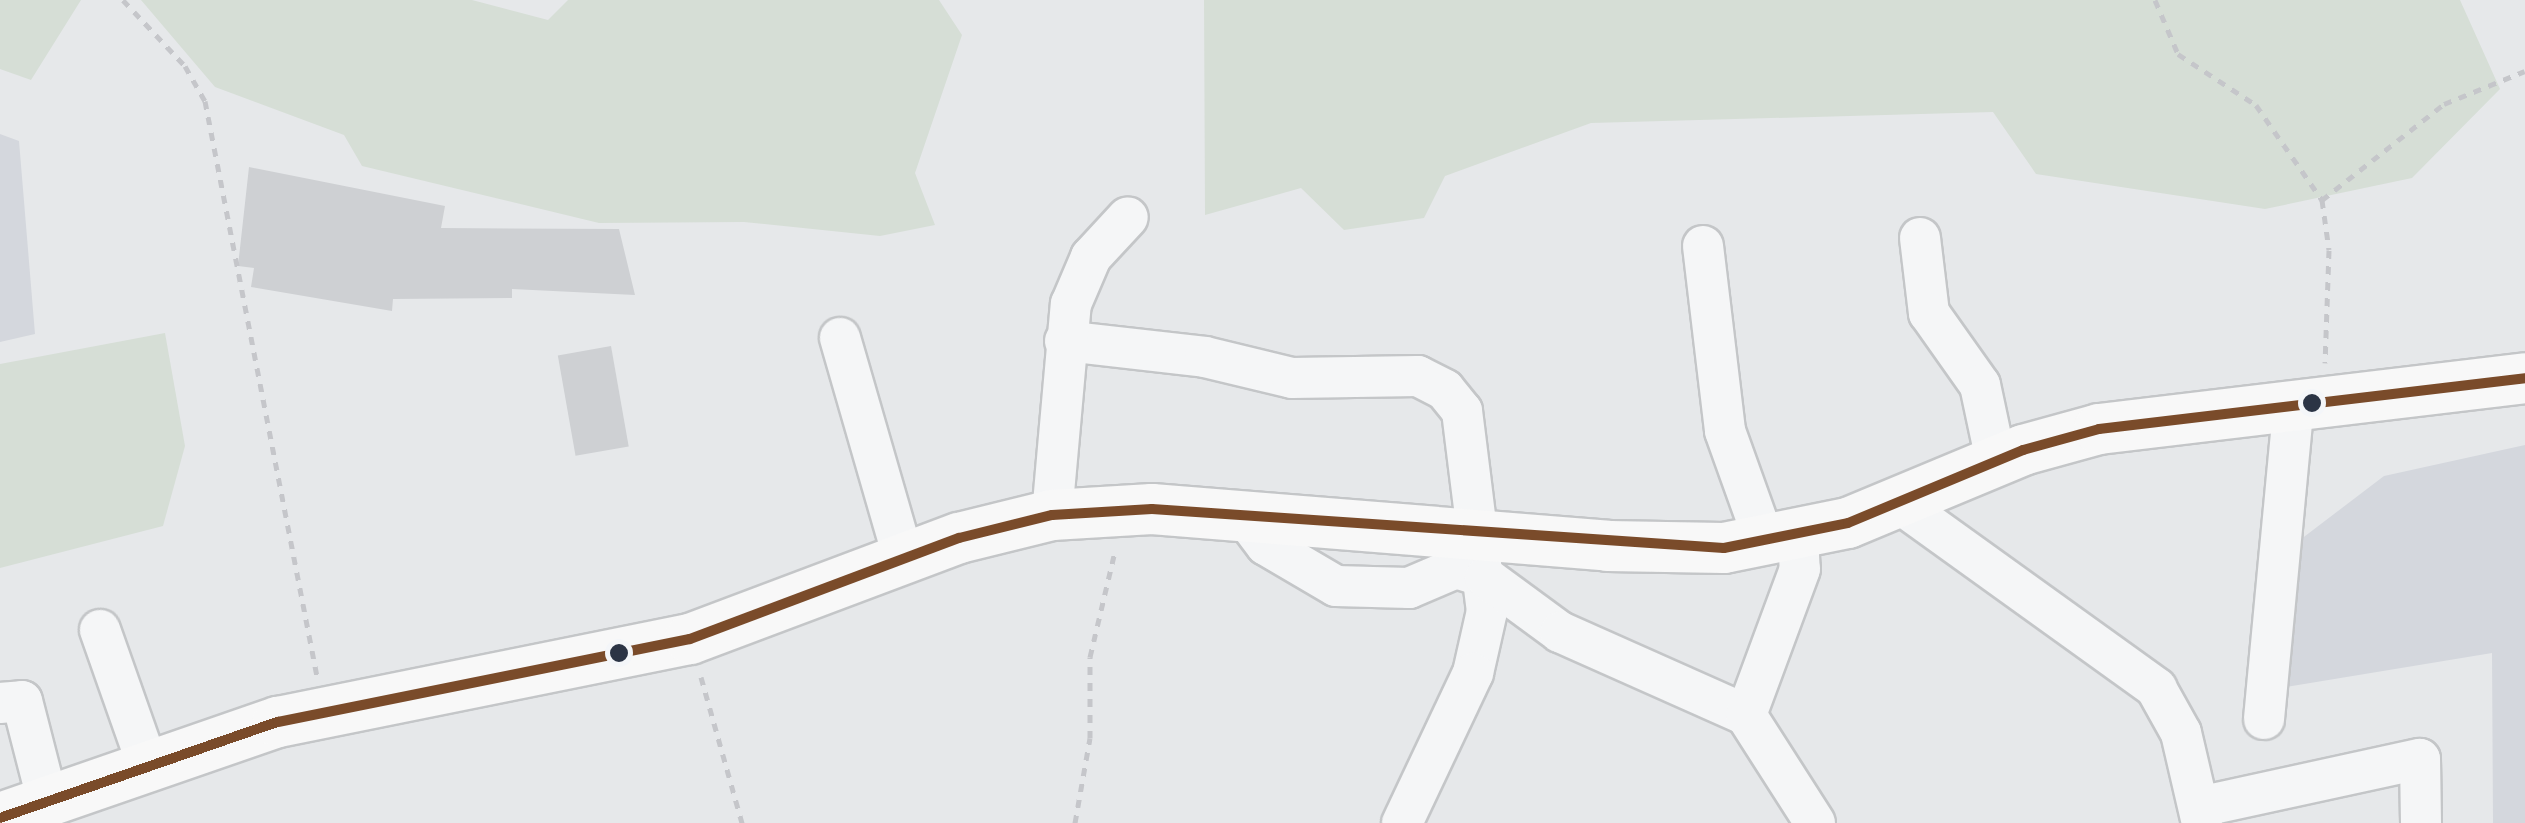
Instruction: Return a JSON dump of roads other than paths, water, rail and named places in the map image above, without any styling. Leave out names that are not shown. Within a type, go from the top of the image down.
[{"type":"main road","points":[[0,818],[148,766],[334,709],[690,639],[904,560],[1052,515],[1122,508],[1244,516],[1479,556],[1781,540],[1900,503],[1996,460],[2098,429],[2525,378]]},
{"type":"street","points":[[1052,515],[1068,322],[1091,257],[1128,216]]},
{"type":"street","points":[[1920,238],[1929,312],[1980,386],[1996,460]]},
{"type":"street","points":[[1703,246],[1726,432],[1800,569],[1746,715]]},
{"type":"street","points":[[1068,322],[1292,378],[1433,382],[1462,411],[1487,611],[1473,673],[1402,823]]},
{"type":"street","points":[[840,338],[904,560]]},
{"type":"street","points":[[2264,719],[2309,402]]},
{"type":"street","points":[[1900,503],[2146,677],[2180,733],[2201,815],[2420,759],[2421,823]]},
{"type":"street","points":[[1244,516],[1266,544],[1336,586],[1408,588],[1479,556]]},
{"type":"street","points":[[1479,556],[1560,632],[1746,715],[1815,823]]},
{"type":"street","points":[[100,630],[148,766]]},
{"type":"street","points":[[0,703],[22,701],[48,802]]}]
